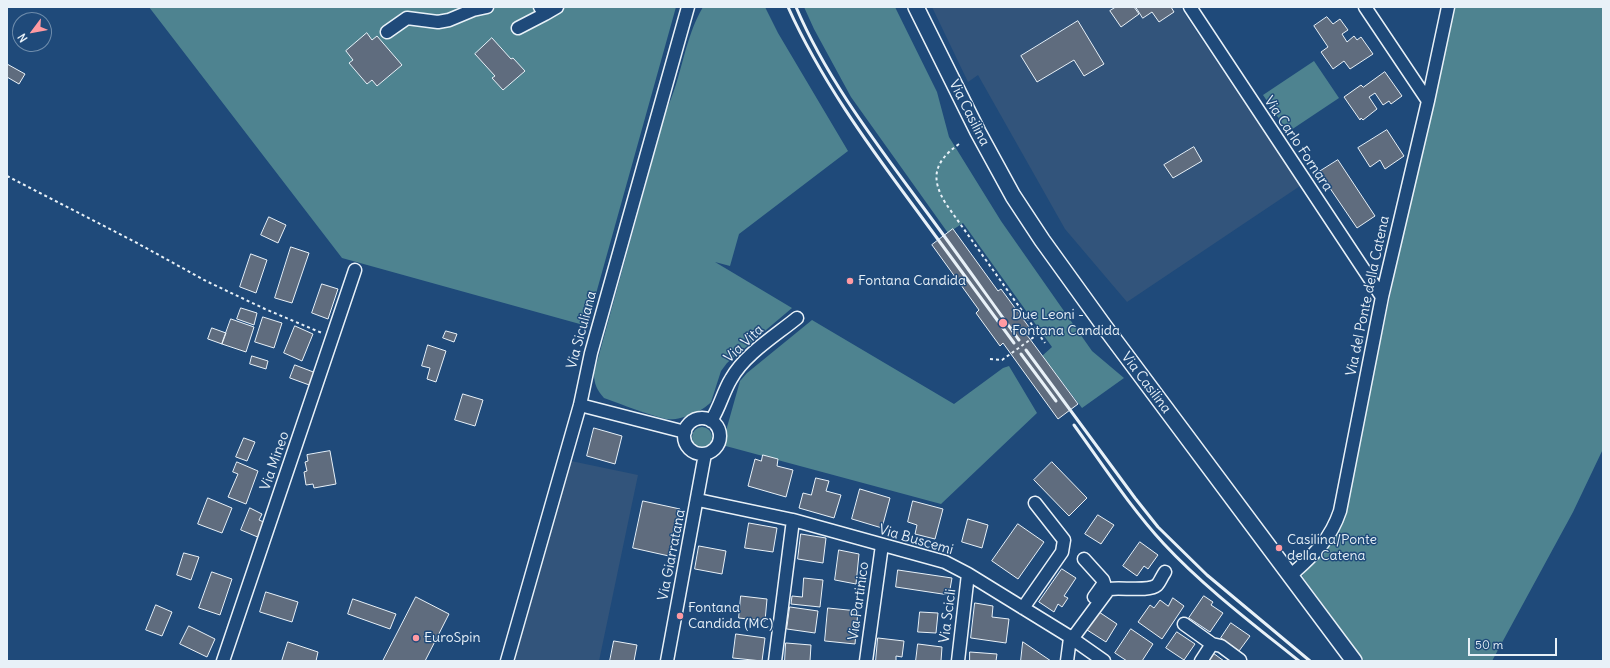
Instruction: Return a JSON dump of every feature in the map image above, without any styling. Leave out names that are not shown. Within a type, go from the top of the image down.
[{"type":"main road","name":"Via Casilina","points":[[916,7],[972,121],[1010,191],[1031,224],[1104,326],[1354,661]]},
{"type":"street","points":[[387,32],[407,18],[438,22],[449,20],[473,10],[487,7]]},
{"type":"street","points":[[518,28],[543,11],[558,7]]},
{"type":"street","name":"Via Siculiana","points":[[508,661],[580,405],[591,353],[687,7]]},
{"type":"street","name":"Via Carlo Fornara","points":[[1190,7],[1382,297]]},
{"type":"street","points":[[1365,7],[1428,101]]},
{"type":"street","name":"Via del Ponte della Catena","points":[[1290,576],[1322,546],[1331,533],[1338,516],[1382,297],[1428,101],[1448,7]]},
{"type":"street","name":"Via Mineo","points":[[223,661],[355,270]]},
{"type":"street","name":"Via Vita","points":[[711,421],[720,405],[730,379],[737,370],[750,356],[797,318]]},
{"type":"street","points":[[580,405],[685,432]]},
{"type":"street","points":[[700,418],[711,421],[719,431],[719,441],[714,450],[705,454],[695,452],[689,448],[685,442],[685,432],[688,426],[694,420],[700,418]]},
{"type":"street","name":"Via Giarratana","points":[[667,661],[698,500],[705,454]]},
{"type":"street","name":"Via Buscemi","points":[[698,500],[793,520],[937,560],[968,574],[1070,637],[1104,661]]},
{"type":"street","points":[[1023,608],[1062,552],[1064,544],[1064,540],[1035,503]]},
{"type":"street","points":[[775,661],[793,520]]},
{"type":"street","name":"Via Partinico","points":[[866,661],[882,545]]},
{"type":"street","points":[[1067,661],[1070,637],[1104,583],[1084,559]]},
{"type":"street","points":[[1070,637],[1109,589],[1150,588],[1156,586],[1165,572]]},
{"type":"street","name":"Via Scicli","points":[[958,661],[968,574]]},
{"type":"street","points":[[1184,624],[1212,644],[1221,646],[1240,660]]},
{"type":"street","points":[[1201,661],[1212,644]]},
{"type":"path","points":[[959,144],[948,152],[940,163],[936,175],[937,188],[946,204],[1045,344]]},
{"type":"path","points":[[7,176],[137,243],[206,281],[265,310],[332,338]]},
{"type":"path","points":[[990,359],[1002,360],[1038,334]]},
{"type":"shaded area","points":[[932,7],[1180,7],[1300,186],[1127,302],[1065,229],[978,75],[968,82]]},
{"type":"shaded area","points":[[571,461],[638,475],[599,661],[514,661]]},
{"type":"green space","points":[[149,7],[676,7],[587,326],[342,258]]},
{"type":"green space","points":[[703,7],[765,7],[778,33],[848,151],[739,234],[730,266],[715,262],[792,308],[727,363],[721,371],[711,402],[707,406],[690,415],[678,419],[666,419],[604,398],[596,387],[594,373],[666,111],[676,85],[691,32]]},
{"type":"green space","points":[[804,7],[895,7],[937,92],[949,137],[1001,221],[1092,351],[1124,378],[1082,408],[1042,356],[1052,347],[963,223],[948,233],[851,97],[814,29]]},
{"type":"green space","points":[[1448,7],[1603,7],[1603,449],[1573,512],[1492,661],[1364,661],[1302,576],[1323,549],[1345,503],[1389,301]]},
{"type":"green space","points":[[1314,61],[1339,98],[1288,132],[1263,95]]},
{"type":"green space","points":[[812,320],[954,404],[1003,368],[1009,366],[1037,413],[941,504],[722,445],[740,381],[747,373]]},
{"type":"green space","points":[[698,427],[706,427],[712,433],[712,441],[706,447],[698,447],[692,441],[692,433]]},
{"type":"building","points":[[1116,7],[1134,7],[1139,14],[1121,27],[1110,11]]},
{"type":"building","points":[[1136,7],[1171,7],[1174,12],[1159,22],[1152,12],[1143,18]]},
{"type":"building","points":[[1327,17],[1333,24],[1340,19],[1348,30],[1342,34],[1347,42],[1354,36],[1357,40],[1361,37],[1373,54],[1350,69],[1344,61],[1333,69],[1321,52],[1328,47],[1314,26]]},
{"type":"building","points":[[1078,21],[1104,64],[1084,76],[1074,60],[1037,82],[1021,56]]},
{"type":"building","points":[[367,33],[372,40],[377,36],[402,65],[377,86],[372,80],[367,84],[349,63],[353,60],[346,51]]},
{"type":"building","points":[[492,38],[511,59],[513,58],[525,71],[503,90],[492,78],[495,76],[475,54]]},
{"type":"building","points":[[7,64],[25,74],[19,84],[7,77]]},
{"type":"building","points":[[1385,72],[1402,96],[1391,104],[1389,101],[1383,105],[1375,93],[1369,97],[1377,109],[1363,120],[1361,118],[1360,120],[1344,97],[1361,85],[1363,87]]},
{"type":"building","points":[[1387,130],[1404,156],[1385,169],[1380,160],[1370,167],[1358,148]]},
{"type":"building","points":[[1194,147],[1202,161],[1173,178],[1164,165]]},
{"type":"building","points":[[1338,160],[1375,216],[1357,228],[1319,172]]},
{"type":"building","points":[[269,217],[286,225],[278,243],[261,235]]},
{"type":"building","points":[[953,229],[998,291],[1001,289],[1029,327],[1024,331],[1078,404],[1058,419],[1003,343],[1000,346],[976,313],[979,310],[932,245]]},
{"type":"building","points":[[291,247],[309,253],[292,303],[275,298]]},
{"type":"building","points":[[251,254],[267,260],[256,293],[240,287]]},
{"type":"building","points":[[322,284],[338,289],[328,319],[312,313]]},
{"type":"building","points":[[241,308],[257,313],[254,325],[237,319]]},
{"type":"building","points":[[263,317],[282,323],[274,348],[255,342]]},
{"type":"building","points":[[231,319],[254,327],[246,352],[222,344]]},
{"type":"building","points":[[295,326],[313,334],[302,361],[284,353]]},
{"type":"building","points":[[212,328],[226,333],[222,344],[208,339]]},
{"type":"building","points":[[446,331],[457,334],[454,342],[443,338]]},
{"type":"building","points":[[428,345],[446,351],[436,382],[427,379],[430,368],[422,366]]},
{"type":"building","points":[[252,356],[268,361],[266,369],[250,364]]},
{"type":"building","points":[[295,365],[316,373],[312,386],[290,378]]},
{"type":"building","points":[[463,394],[483,400],[475,426],[455,420]]},
{"type":"building","points":[[594,428],[622,436],[615,464],[587,456]]},
{"type":"building","points":[[244,438],[255,442],[247,461],[236,457]]},
{"type":"building","points":[[330,451],[336,484],[314,488],[313,484],[306,485],[304,472],[307,471],[305,462],[308,461],[307,455]]},
{"type":"building","points":[[763,455],[778,459],[777,466],[793,470],[786,497],[748,486],[755,459],[761,461]]},
{"type":"building","points":[[237,462],[258,471],[246,504],[228,497],[238,474],[233,472]]},
{"type":"building","points":[[1052,462],[1087,498],[1069,516],[1034,480]]},
{"type":"building","points":[[816,478],[829,481],[826,491],[841,495],[834,518],[799,508],[803,493],[811,495]]},
{"type":"building","points":[[860,489],[890,498],[882,528],[852,519]]},
{"type":"building","points":[[208,498],[232,508],[222,533],[198,524]]},
{"type":"building","points":[[643,501],[680,509],[669,556],[633,548]]},
{"type":"building","points":[[913,501],[943,509],[935,539],[915,534],[917,525],[908,522]]},
{"type":"building","points":[[250,508],[262,514],[259,520],[266,523],[260,538],[241,530]]},
{"type":"building","points":[[1098,515],[1114,525],[1101,544],[1085,534]]},
{"type":"building","points":[[968,519],[988,525],[982,548],[962,542]]},
{"type":"building","points":[[749,523],[777,528],[773,552],[745,548]]},
{"type":"building","points":[[1018,524],[1044,542],[1018,579],[992,561]]},
{"type":"building","points":[[801,534],[826,538],[823,563],[798,559]]},
{"type":"building","points":[[1140,542],[1158,555],[1148,569],[1144,566],[1137,576],[1123,566]]},
{"type":"building","points":[[699,546],[726,551],[722,574],[695,569]]},
{"type":"building","points":[[839,550],[859,554],[856,584],[835,580]]},
{"type":"building","points":[[184,553],[199,557],[191,580],[177,575]]},
{"type":"building","points":[[1062,569],[1076,578],[1064,596],[1068,598],[1062,607],[1058,604],[1054,612],[1039,602]]},
{"type":"building","points":[[898,570],[952,578],[949,595],[896,587]]},
{"type":"building","points":[[212,572],[232,579],[220,615],[199,608]]},
{"type":"building","points":[[804,578],[823,580],[820,607],[791,604],[792,596],[802,597]]},
{"type":"building","points":[[266,592],[298,602],[292,622],[260,612]]},
{"type":"building","points":[[741,596],[767,599],[765,621],[739,618]]},
{"type":"building","points":[[1204,596],[1213,602],[1211,605],[1223,613],[1210,632],[1189,618]]},
{"type":"building","name":"EuroSpin","points":[[416,597],[449,614],[425,661],[383,661]]},
{"type":"building","points":[[1173,598],[1184,606],[1162,639],[1138,622],[1150,605],[1154,608],[1160,600],[1168,606]]},
{"type":"building","points":[[353,599],[396,614],[390,629],[348,614]]},
{"type":"building","points":[[975,603],[993,606],[992,617],[1009,619],[1006,643],[971,638]]},
{"type":"building","points":[[156,605],[172,612],[162,636],[146,630]]},
{"type":"building","points":[[790,607],[818,611],[815,633],[787,629]]},
{"type":"building","points":[[828,608],[858,611],[855,644],[825,641]]},
{"type":"building","points":[[1096,610],[1117,624],[1106,642],[1084,628]]},
{"type":"building","points":[[920,612],[938,613],[936,633],[918,632]]},
{"type":"building","points":[[1231,623],[1250,636],[1239,651],[1221,638]]},
{"type":"building","points":[[189,626],[215,639],[207,657],[180,644]]},
{"type":"building","points":[[1131,629],[1153,644],[1142,661],[1127,661],[1115,653]]},
{"type":"building","points":[[1177,632],[1195,644],[1184,660],[1166,648]]},
{"type":"building","points":[[736,634],[765,638],[762,661],[733,658]]},
{"type":"building","points":[[878,638],[904,641],[902,657],[896,656],[896,661],[876,661]]},
{"type":"building","points":[[614,641],[637,645],[634,661],[610,661]]},
{"type":"building","points":[[288,642],[318,652],[316,661],[282,661]]},
{"type":"building","points":[[1023,642],[1051,661],[1021,661]]},
{"type":"building","points":[[786,643],[811,645],[810,661],[785,661]]},
{"type":"building","points":[[918,644],[942,647],[941,661],[916,661]]},
{"type":"building","points":[[970,652],[997,654],[996,661],[970,661]]},
{"type":"building","points":[[1213,653],[1224,661],[1208,661]]},
{"type":"railway","points":[[788,7],[814,59],[861,133],[1014,343]]},
{"type":"railway","points":[[796,7],[821,58],[851,107],[1019,340]]},
{"type":"railway","points":[[1026,350],[1158,527],[1207,575],[1310,661]]},
{"type":"railway","points":[[1021,354],[1056,401]]},
{"type":"railway","points":[[1074,425],[1128,501],[1179,560],[1212,590],[1299,661]]},
{"type":"place","name":"Fontana Candida","points":[[850,281]]},
{"type":"place","name":"Due Leoni - Fontana Candida","points":[[1003,323]]},
{"type":"place","name":"Casilina/Ponte della Catena","points":[[1279,548]]},
{"type":"place","name":"Fontana Candida (MC)","points":[[680,616]]},
{"type":"place","name":"EuroSpin","points":[[416,638]]}]
